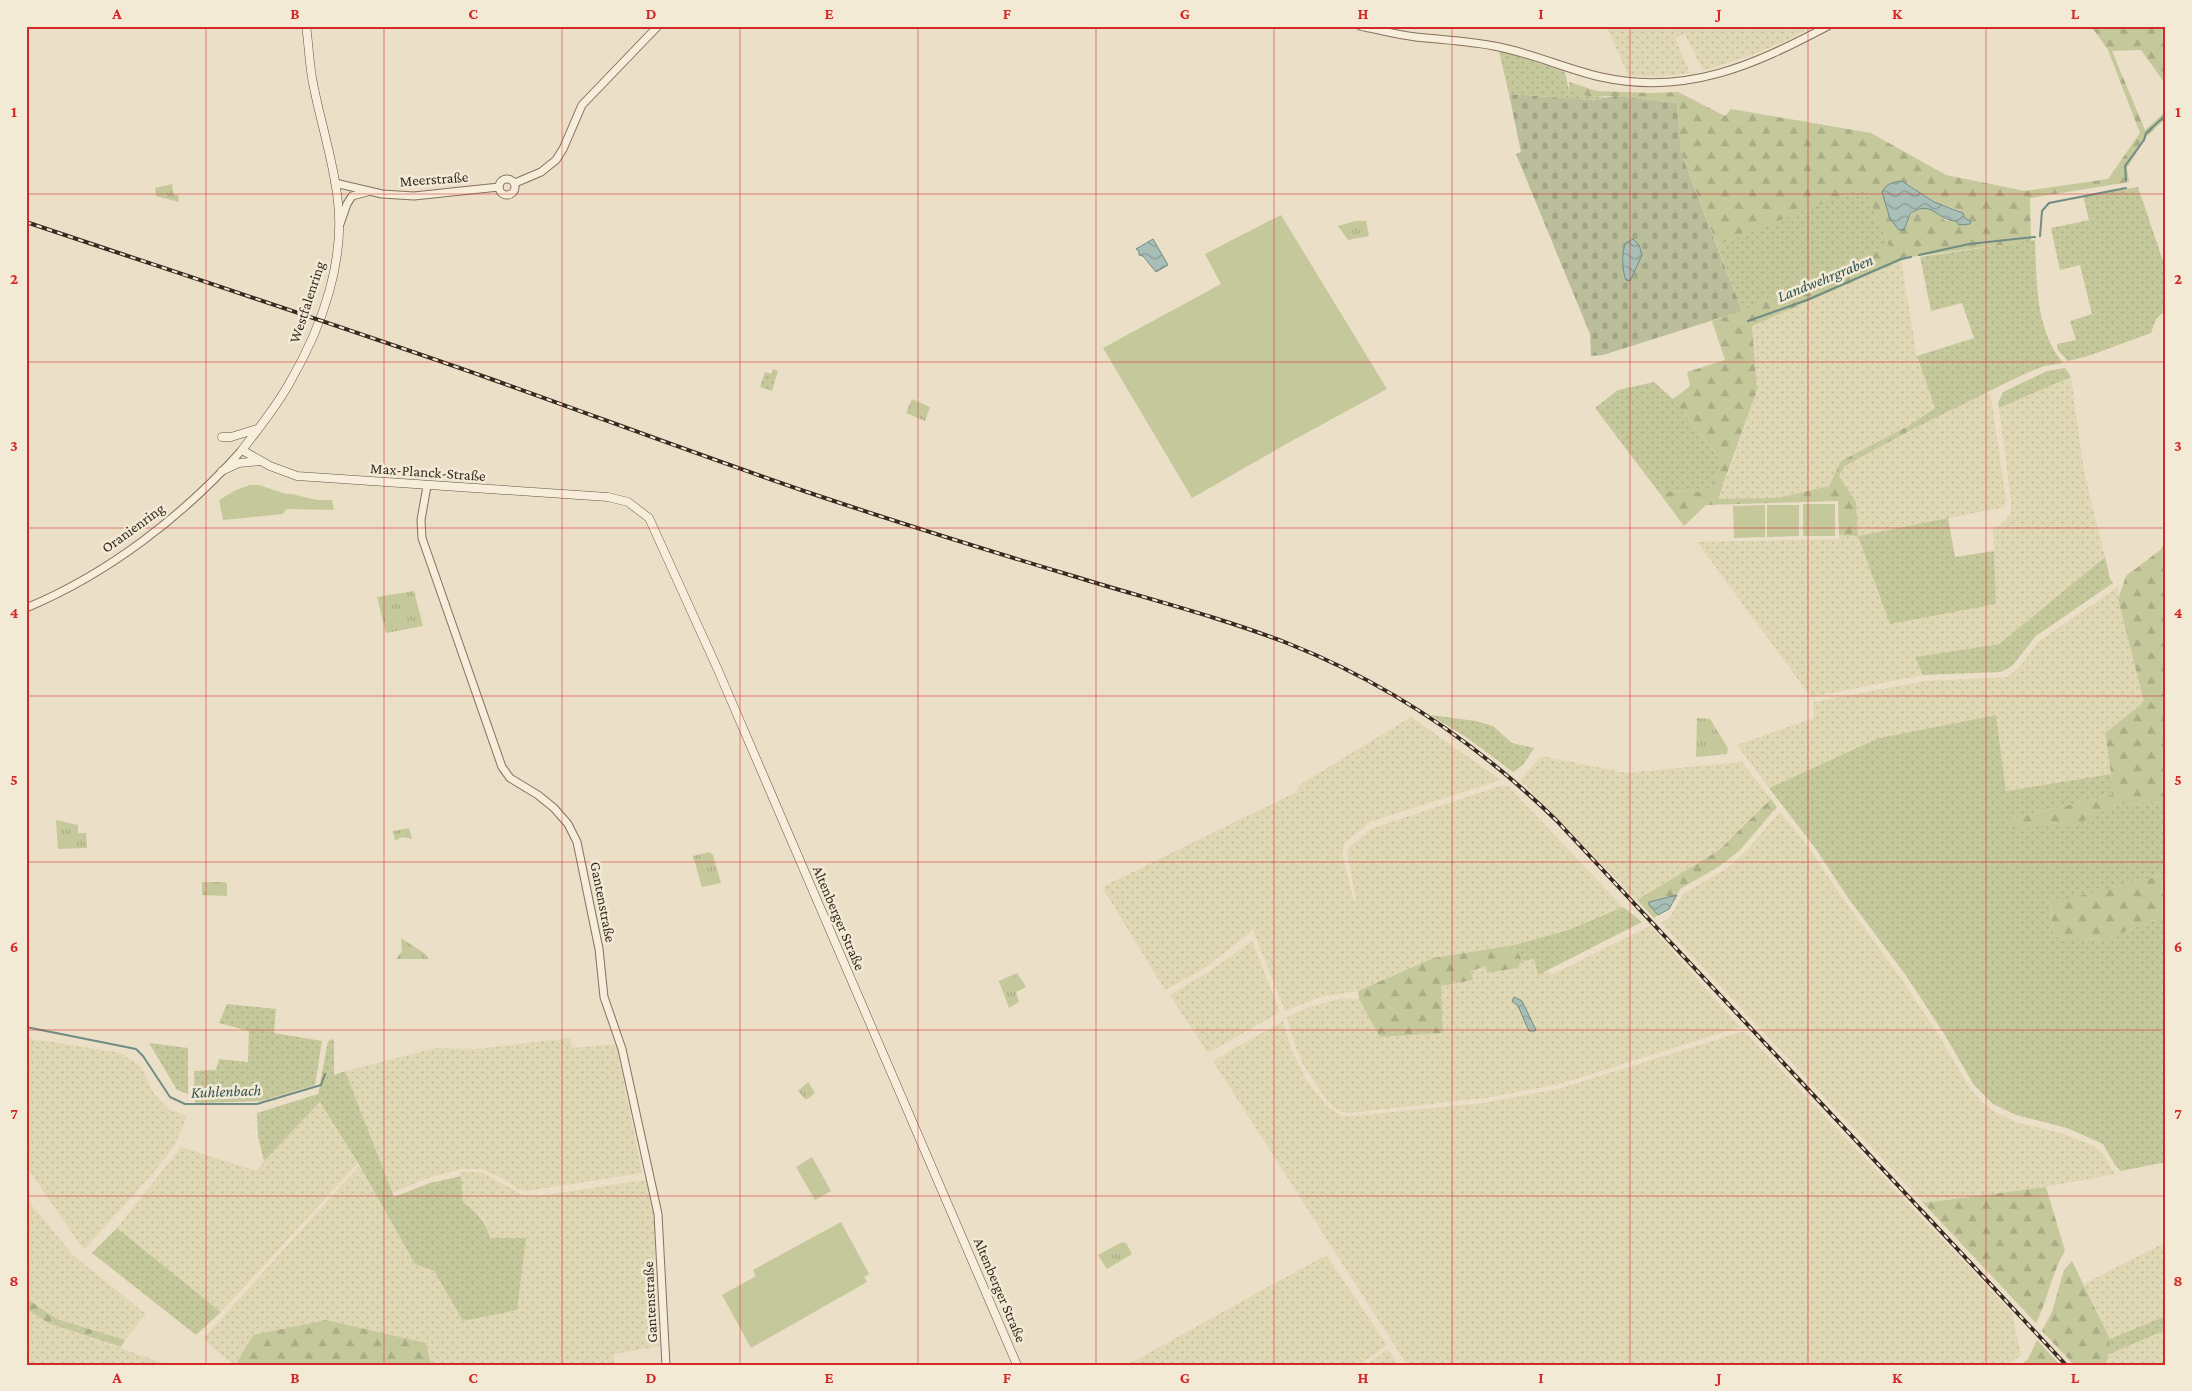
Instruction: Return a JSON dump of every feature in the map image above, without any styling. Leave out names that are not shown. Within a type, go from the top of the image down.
[{"type":"main road","name":"Westfalenring","points":[[242,450],[290,383],[318,325],[333,272],[340,224],[335,183],[313,81],[306,26]]},
{"type":"main road","points":[[222,437],[230,437],[257,429]]},
{"type":"main road","name":"Max-Planck-Straße","points":[[242,450],[260,461],[297,476],[617,499]]},
{"type":"main road","points":[[222,471],[240,463],[260,461]]},
{"type":"main road","name":"Altenberger Straße","points":[[617,499],[633,505],[649,518],[664,546],[1018,1365]]},
{"type":"street","points":[[515,184],[541,172],[556,160],[563,149],[582,105],[658,26]]},
{"type":"street","points":[[1360,26],[1417,37],[1498,46],[1600,77],[1650,83],[1681,82],[1731,71],[1763,59],[1828,26]]},
{"type":"street","points":[[505,180],[511,180],[515,184],[515,190],[510,195],[504,195],[499,187],[505,180]]},
{"type":"street","name":"Meerstraße","points":[[335,183],[395,196],[425,196],[499,187]]},
{"type":"street","points":[[340,224],[352,196],[370,192]]},
{"type":"street","name":"Oranienring","points":[[26,608],[71,586],[132,548],[177,513],[242,450]]},
{"type":"street","name":"Gantenstraße","points":[[427,486],[421,520],[422,538],[502,767],[510,778],[538,795],[554,808],[568,824],[577,842],[599,949],[604,997],[622,1050],[658,1214],[666,1365]]},
{"type":"shaded area","points":[[1606,26],[1813,26],[1790,39],[1752,55],[1703,71],[1685,34],[1675,38],[1690,73],[1657,77],[1628,75]]},
{"type":"shaded area","points":[[1901,261],[1917,356],[1935,408],[1908,426],[1841,461],[1829,486],[1777,498],[1717,500],[1729,472],[1757,390],[1752,326]]},
{"type":"shaded area","points":[[2071,377],[2084,472],[2105,557],[1999,644],[1915,657],[1923,675],[1811,697],[1697,542],[1839,539],[1839,535],[1858,535],[1856,502],[1839,477],[1845,466],[1944,412],[1989,392],[2006,500],[2005,507],[1858,536],[1996,604],[1993,530],[2004,522],[2011,513],[1999,408]]},
{"type":"shaded area","points":[[2118,587],[2118,599],[2144,702],[2105,733],[2111,774],[2006,791],[1996,715],[1879,738],[1769,788],[1737,745],[1814,718],[1813,702],[1925,681],[2008,677],[2021,665],[2039,641]]},
{"type":"shaded area","points":[[1411,717],[1501,780],[1370,822],[1345,843],[1342,854],[1354,901],[1356,900],[1347,852],[1349,847],[1373,828],[1500,786],[1508,786],[1623,907],[1568,930],[1515,945],[1433,958],[1358,991],[1320,997],[1285,1011],[1253,930],[1205,968],[1165,990],[1102,887],[1296,792],[1301,784]]},
{"type":"shaded area","points":[[1541,756],[1627,773],[1742,762],[1771,799],[1718,851],[1637,900],[1520,780]]},
{"type":"shaded area","points":[[1780,812],[1810,849],[1839,893],[1902,980],[1938,1034],[1970,1088],[1982,1102],[1997,1113],[2016,1122],[2061,1133],[2094,1146],[2102,1153],[2115,1174],[2046,1187],[1923,1203],[1661,923],[1670,917],[1683,894],[1726,869],[1746,851]]},
{"type":"shaded area","points":[[1650,926],[1740,1027],[1560,1084],[1486,1098],[1349,1113],[1342,1112],[1333,1107],[1321,1092],[1303,1064],[1295,1045],[1287,1017],[1309,1007],[1342,998],[1359,999],[1380,1037],[1443,1033],[1440,986],[1473,980],[1471,971],[1486,966],[1487,973],[1517,968],[1522,961],[1534,959],[1538,974],[1548,970],[1551,975]]},
{"type":"shaded area","points":[[1252,941],[1280,1012],[1208,1053],[1170,995],[1210,971]]},
{"type":"shaded area","points":[[1283,1021],[1291,1049],[1307,1081],[1327,1106],[1343,1117],[1483,1103],[1558,1089],[1744,1031],[2012,1313],[2021,1355],[2008,1365],[1407,1365],[1213,1061]]},
{"type":"shaded area","points":[[26,1038],[121,1053],[141,1067],[153,1092],[168,1109],[187,1116],[175,1145],[155,1171],[84,1250],[26,1166]]},
{"type":"shaded area","points":[[570,1038],[573,1048],[616,1044],[642,1173],[527,1191],[518,1189],[500,1177],[481,1169],[461,1169],[428,1178],[392,1193],[345,1071],[435,1048],[476,1049]]},
{"type":"shaded area","points":[[320,1102],[358,1163],[221,1312],[117,1228],[181,1147],[257,1171],[264,1161]]},
{"type":"shaded area","points":[[359,1166],[415,1264],[434,1271],[463,1321],[526,1238],[490,1238],[483,1219],[463,1202],[460,1172],[481,1172],[525,1196],[545,1195],[646,1180],[654,1219],[660,1346],[614,1354],[614,1365],[431,1365],[426,1343],[253,1335],[234,1365],[203,1339]]},
{"type":"shaded area","points":[[26,1198],[73,1255],[146,1314],[125,1340],[57,1319],[26,1298]]},
{"type":"shaded area","points":[[2166,1242],[2166,1317],[2110,1339],[2084,1284]]},
{"type":"shaded area","points":[[1326,1255],[1387,1345],[1359,1365],[1127,1365]]},
{"type":"shaded area","points":[[26,1309],[50,1324],[169,1365],[26,1365]]},
{"type":"shaded area","points":[[2166,1330],[2166,1365],[2106,1365],[2107,1355]]},
{"type":"shaded area","points":[[1388,1349],[1398,1365],[1366,1365]]},
{"type":"green space","points":[[2091,26],[2166,26],[2166,85],[2141,50],[2112,51],[2145,130],[2166,111],[2166,118],[2147,136],[2127,168],[2129,182],[2030,198],[2031,241],[1910,257],[1752,326],[1757,390],[1718,499],[1777,498],[1829,486],[1841,461],[1908,426],[1911,430],[1845,466],[1839,476],[1856,502],[1858,536],[1839,535],[1838,501],[1706,505],[1684,526],[1658,491],[1708,492],[1722,462],[1673,399],[1690,386],[1687,372],[1725,360],[1712,321],[1742,311],[1889,246],[1864,187],[1717,245],[1681,153],[1677,103],[1615,96],[1591,97],[1569,91],[1569,82],[1597,91],[1678,92],[1725,116],[1731,109],[1871,133],[1946,175],[2025,191],[2108,179],[2140,133],[2108,50]],"holes":[[[1907,183],[1934,202],[1959,210],[1971,222],[1946,221],[1932,209],[1924,208],[1916,210],[1907,219]]]},
{"type":"green space","points":[[1499,51],[1517,55],[1565,72],[1569,91],[1591,97],[1605,97],[1591,100],[1509,94]]},
{"type":"green space","points":[[1509,94],[1591,100],[1615,96],[1677,103],[1681,153],[1742,311],[1603,355],[1591,356],[1590,334],[1516,154],[1521,152]]},
{"type":"green space","points":[[172,184],[174,195],[178,195],[179,202],[156,196],[155,188]]},
{"type":"green space","points":[[1864,186],[1889,246],[1742,311],[1717,245]]},
{"type":"green space","points":[[2138,187],[2166,270],[2166,310],[2156,319],[2151,333],[2088,356],[2068,361],[2058,350],[2057,344],[2076,340],[2070,321],[2092,314],[2080,265],[2060,270],[2051,228],[2089,220],[2083,196]]},
{"type":"green space","points":[[1281,215],[1387,389],[1192,498],[1103,348],[1221,284],[1205,254]]},
{"type":"green space","points":[[1355,221],[1366,221],[1369,236],[1348,240],[1338,226]]},
{"type":"green space","points":[[2035,240],[2037,288],[2042,320],[2054,350],[2063,363],[2044,366],[2020,376],[1911,430],[1908,426],[1935,408],[1917,356],[1974,338],[1962,303],[1931,311],[1920,257]]},
{"type":"green space","points":[[2065,368],[2071,377],[1999,408],[1998,403],[2003,392],[2047,371]]},
{"type":"green space","points":[[773,369],[778,371],[772,391],[760,387],[765,372],[772,374]]},
{"type":"green space","points":[[1654,382],[1673,399],[1722,462],[1708,492],[1658,491],[1595,408],[1618,390]]},
{"type":"green space","points":[[912,399],[930,407],[925,421],[906,413]]},
{"type":"green space","points":[[250,485],[259,485],[286,494],[317,500],[332,500],[334,510],[286,509],[283,514],[223,520],[219,500],[236,490]]},
{"type":"green space","points":[[1803,504],[1835,504],[1835,536],[1803,536]]},
{"type":"green space","points":[[1765,505],[1765,537],[1734,538],[1733,506]]},
{"type":"green space","points":[[1767,505],[1799,505],[1799,536],[1767,537]]},
{"type":"green space","points":[[1948,518],[1955,557],[1994,551],[1996,604],[1890,624],[1858,536]]},
{"type":"green space","points":[[2166,543],[2166,552],[2163,557],[2166,562],[2166,802],[2121,804],[2078,823],[2011,829],[2008,820],[2114,794],[2105,733],[2144,702],[2118,599],[2126,576],[2159,551]]},
{"type":"green space","points":[[2105,557],[2110,579],[2113,583],[2036,636],[2012,666],[2001,672],[1923,675],[1915,657],[1999,644]]},
{"type":"green space","points":[[414,591],[423,626],[386,633],[377,597]]},
{"type":"green space","points":[[1430,715],[1476,721],[1493,726],[1512,743],[1534,748],[1523,765],[1513,772],[1466,737]]},
{"type":"green space","points":[[1996,715],[2006,791],[2111,774],[2114,794],[2008,820],[2121,804],[2166,802],[2166,872],[2152,878],[2050,904],[2054,937],[2104,939],[2166,916],[2166,1162],[2121,1171],[2115,1165],[2103,1144],[2067,1128],[2016,1115],[1993,1104],[1974,1085],[1943,1032],[1907,977],[1846,895],[1816,849],[1769,788],[1879,738]]},
{"type":"green space","points":[[1697,718],[1710,719],[1728,748],[1727,754],[1696,757]]},
{"type":"green space","points":[[1771,799],[1777,807],[1740,850],[1720,866],[1680,889],[1677,895],[1649,902],[1649,905],[1658,915],[1654,918],[1637,900],[1718,851]]},
{"type":"green space","points":[[56,820],[78,825],[78,833],[86,833],[87,848],[58,849]]},
{"type":"green space","points":[[409,828],[412,839],[402,837],[395,841],[393,831]]},
{"type":"green space","points":[[709,852],[713,855],[721,883],[702,887],[693,856]]},
{"type":"green space","points":[[2166,872],[2166,916],[2104,939],[2054,937],[2050,903],[2152,878]]},
{"type":"green space","points":[[202,882],[225,882],[227,884],[227,896],[202,895]]},
{"type":"green space","points":[[1623,907],[1642,922],[1538,975],[1534,959],[1522,961],[1515,945],[1568,930]]},
{"type":"green space","points":[[401,938],[424,953],[429,959],[396,959],[402,951]]},
{"type":"green space","points":[[1515,945],[1522,961],[1517,968],[1487,973],[1486,966],[1471,971],[1473,980],[1441,986],[1443,1033],[1380,1037],[1359,999],[1358,991],[1433,958]]},
{"type":"green space","points":[[1017,973],[1026,987],[1016,992],[1019,1002],[1009,1008],[999,981]]},
{"type":"green space","points":[[227,1004],[276,1009],[274,1033],[322,1041],[315,1085],[261,1101],[195,1103],[194,1071],[216,1070],[219,1059],[248,1062],[249,1031],[219,1023]]},
{"type":"green space","points":[[334,1039],[334,1075],[345,1071],[394,1197],[430,1183],[461,1176],[463,1202],[483,1222],[490,1238],[526,1238],[517,1310],[463,1321],[434,1271],[415,1264],[358,1163],[320,1102],[264,1161],[258,1137],[257,1113],[318,1094],[328,1041]]},
{"type":"green space","points":[[149,1043],[188,1048],[188,1094],[177,1090]]},
{"type":"green space","points":[[808,1082],[815,1093],[808,1099],[805,1099],[798,1091]]},
{"type":"green space","points":[[812,1157],[831,1191],[815,1200],[796,1167]]},
{"type":"green space","points":[[2046,1187],[2065,1251],[2056,1269],[2036,1323],[1923,1203]]},
{"type":"green space","points":[[841,1222],[869,1274],[864,1277],[867,1282],[751,1348],[722,1295],[756,1276],[753,1270]]},
{"type":"green space","points":[[117,1228],[221,1312],[196,1335],[92,1253]]},
{"type":"green space","points":[[1122,1242],[1126,1243],[1132,1254],[1107,1269],[1098,1255]]},
{"type":"green space","points":[[2072,1261],[2110,1339],[2106,1365],[2074,1365],[2042,1331],[2052,1312],[2064,1270]]},
{"type":"green space","points":[[26,1298],[57,1319],[125,1340],[121,1347],[50,1324],[26,1309]]},
{"type":"green space","points":[[2166,1316],[2166,1330],[2107,1355],[2110,1339]]},
{"type":"green space","points":[[326,1320],[426,1343],[431,1365],[235,1365],[253,1335]]},
{"type":"green space","points":[[2037,1340],[2060,1365],[2021,1365],[2028,1359]]},
{"type":"water","points":[[1902,181],[1934,202],[1963,213],[1964,217],[1971,222],[1970,224],[1959,225],[1956,221],[1944,218],[1924,208],[1910,214],[1904,230],[1899,230],[1890,219],[1882,192],[1890,183]]},
{"type":"water","points":[[1153,239],[1168,265],[1156,272],[1143,256],[1139,255],[1139,251],[1136,249]]},
{"type":"water","points":[[1633,239],[1639,245],[1642,255],[1630,281],[1626,280],[1623,256],[1626,243]]},
{"type":"water","points":[[1677,895],[1669,909],[1658,915],[1649,905],[1649,902]]},
{"type":"water","points":[[1514,997],[1522,1001],[1535,1031],[1529,1031],[1518,1006],[1512,1001]]},
{"type":"waterway","name":"Landwehrgraben","points":[[2126,180],[2125,166],[2144,140],[2146,133],[2166,115]]},
{"type":"waterway","name":"Landwehrgraben","points":[[2040,236],[2042,211],[2049,203],[2126,188]]},
{"type":"waterway","name":"Landwehrgraben","points":[[1919,255],[1969,244],[2035,237]]},
{"type":"waterway","name":"Landwehrgraben","points":[[1748,321],[1807,300],[1901,259],[1911,257]]},
{"type":"waterway","name":"Kuhlenbach","points":[[26,1027],[136,1049],[143,1056],[170,1097],[185,1104],[257,1104],[321,1085],[325,1074]]},
{"type":"railway","points":[[26,222],[433,359],[725,464],[837,502],[1261,633],[1324,659],[1361,677],[1430,718],[1463,741],[1526,792],[1556,820],[2066,1365]]}]
